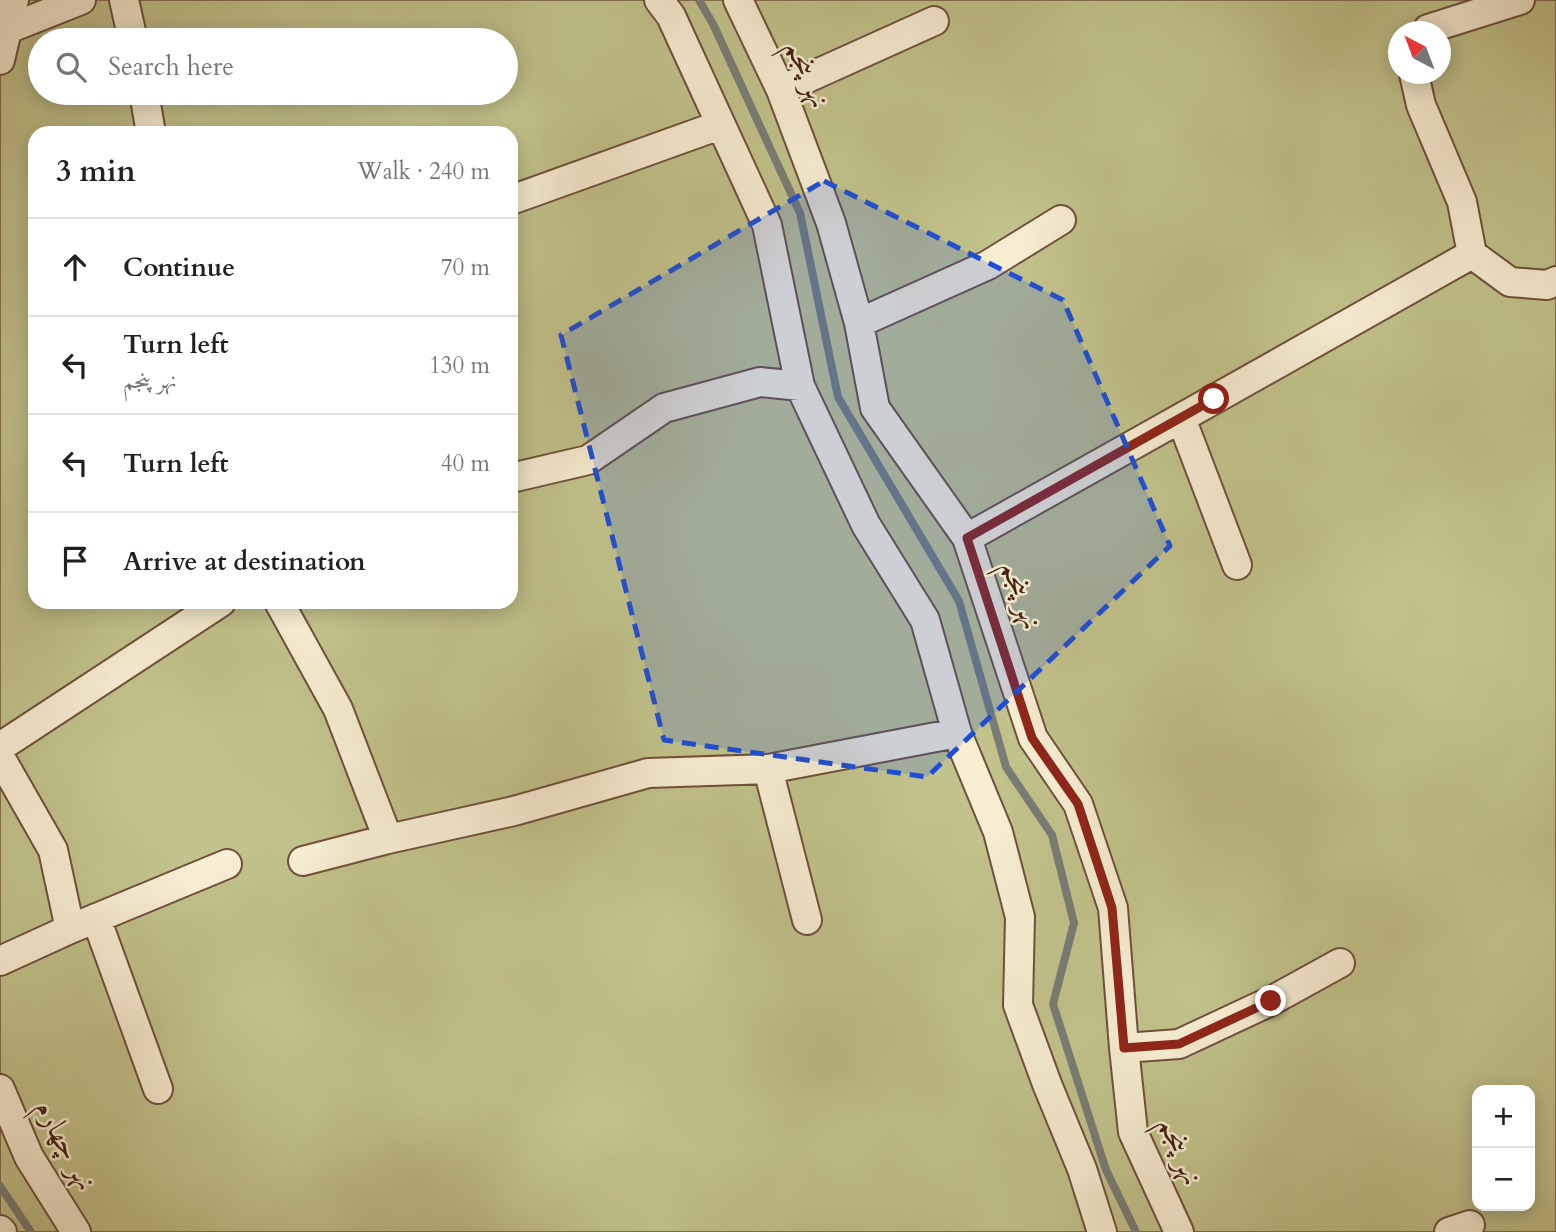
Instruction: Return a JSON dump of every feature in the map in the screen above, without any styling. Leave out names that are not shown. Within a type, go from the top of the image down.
[{"type":"street","points":[[0,60],[14,0]]},
{"type":"street","points":[[8,29],[82,0]]},
{"type":"street","points":[[124,0],[130,28]]},
{"type":"street","points":[[659,0],[671,16],[767,225],[800,386],[866,525],[925,620],[957,733],[998,832],[1020,917],[1018,1005],[1082,1169],[1102,1232]]},
{"type":"street","name":"نهر پنجم","points":[[738,0],[781,90],[831,223],[859,323],[875,408],[967,538],[1032,738],[1078,804],[1112,908],[1133,1132],[1179,1232]]},
{"type":"street","points":[[1451,22],[1520,0]]},
{"type":"street","points":[[781,90],[934,21]]},
{"type":"street","points":[[1416,84],[1421,105],[1461,202],[1472,254],[1510,282],[1547,285],[1556,281]]},
{"type":"street","points":[[146,105],[150,126]]},
{"type":"street","points":[[518,197],[720,125]]},
{"type":"street","points":[[859,323],[988,265],[1061,220]]},
{"type":"street","points":[[967,538],[1472,254]]},
{"type":"street","points":[[518,476],[588,460],[664,408],[760,382],[800,386]]},
{"type":"street","points":[[1181,418],[1237,565]]},
{"type":"street","points":[[0,747],[209,609]]},
{"type":"street","points":[[283,609],[338,709],[388,839]]},
{"type":"street","points":[[303,861],[514,811],[648,773],[768,769],[957,733]]},
{"type":"street","points":[[0,757],[53,850],[70,929]]},
{"type":"street","points":[[768,769],[807,919]]},
{"type":"street","points":[[0,961],[227,864]]},
{"type":"street","points":[[96,918],[158,1090]]},
{"type":"street","points":[[1124,1048],[1179,1044],[1271,1001],[1340,963]]},
{"type":"street","name":"نهر چهارم","points":[[0,1089],[29,1157],[76,1232]]},
{"type":"highlighted area","points":[[824,181],[1063,300],[1170,546],[927,777],[664,740],[561,335]]},
{"type":"green space","points":[[0,0],[1556,0],[1556,1232],[0,1232]]},
{"type":"waterway","points":[[699,0],[713,24],[800,213],[838,397],[959,601],[1006,767],[1052,835],[1074,923],[1053,1004],[1106,1170],[1136,1232]]},
{"type":"waterway","name":"نهر چهارم","points":[[0,1186],[31,1232]]},
{"type":"route","points":[[1214,399],[967,538],[1032,738],[1078,804],[1112,908],[1124,1048],[1179,1044],[1271,1001]]}]
